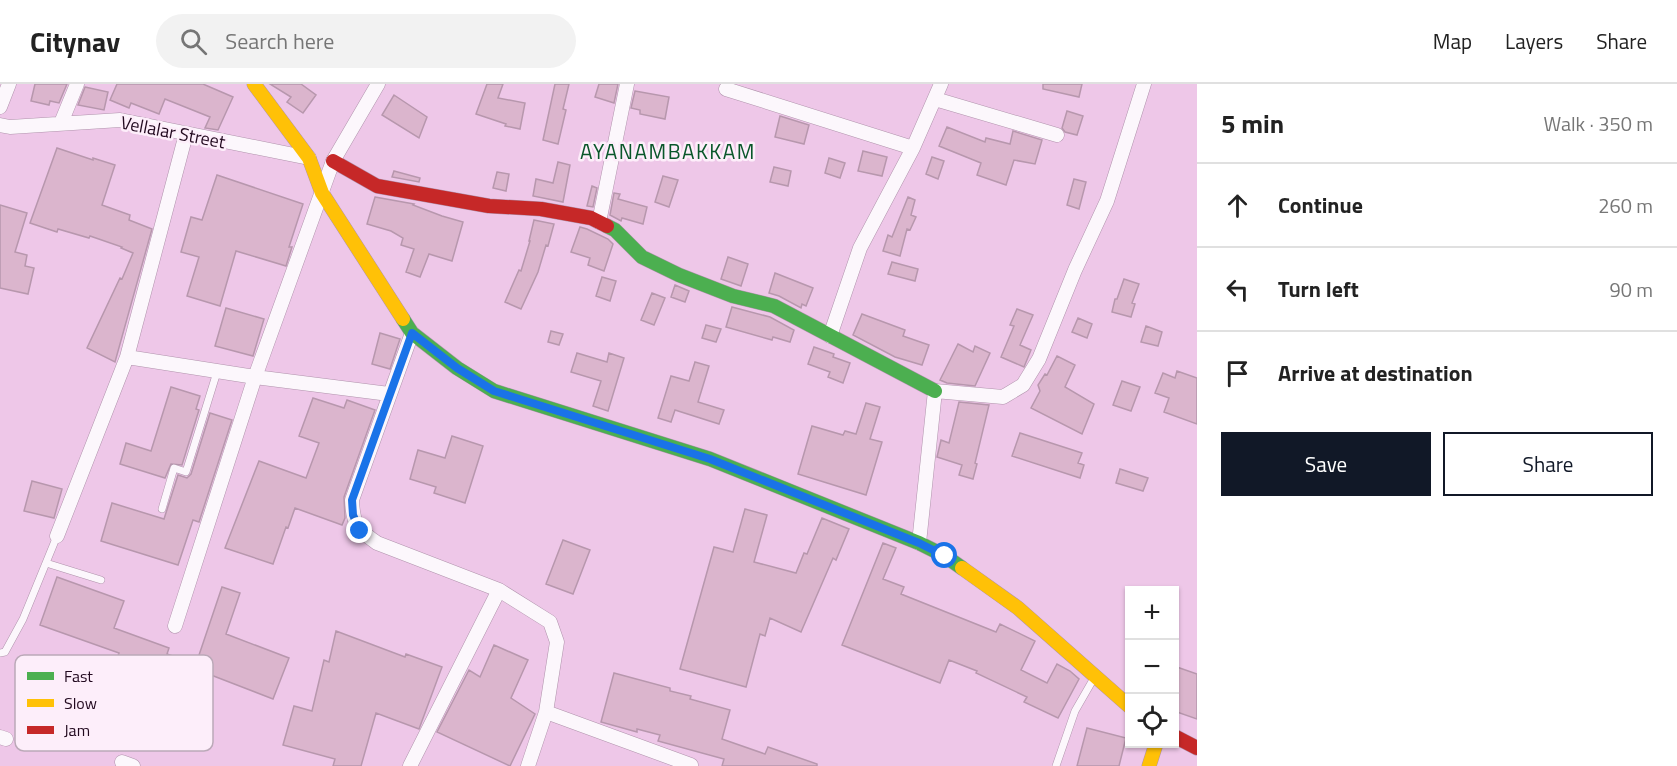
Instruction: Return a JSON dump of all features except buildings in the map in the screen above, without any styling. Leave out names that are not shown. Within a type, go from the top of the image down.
[{"type":"main road","points":[[254,84],[309,158],[322,193],[412,333],[457,368],[494,391],[710,459],[919,543],[945,556],[1018,608],[1125,703]]},
{"type":"main road","points":[[333,161],[377,186],[489,206],[542,209],[591,218],[615,230],[642,258],[733,296],[774,306],[935,392]]},
{"type":"main road","points":[[1179,739],[1197,748]]},
{"type":"main road","points":[[1149,766],[1155,748]]},
{"type":"street","points":[[0,107],[9,84]]},
{"type":"street","points":[[61,123],[77,84]]},
{"type":"street","points":[[175,626],[255,377],[333,161],[378,84]]},
{"type":"street","points":[[599,222],[627,84]]},
{"type":"street","points":[[830,336],[860,248],[913,148],[941,84]]},
{"type":"street","points":[[919,543],[935,392],[1004,397],[1023,385],[1039,359],[1075,270],[1107,201],[1144,84]]},
{"type":"street","points":[[726,88],[913,148]]},
{"type":"street","points":[[934,99],[1057,135]]},
{"type":"street","name":"Vellalar Street","points":[[0,125],[10,127],[120,120],[309,158]]},
{"type":"street","points":[[57,536],[127,357],[186,134]]},
{"type":"street","points":[[412,333],[352,500],[353,515],[360,531],[377,543],[499,590],[550,622],[557,642],[546,712],[528,766]]},
{"type":"street","points":[[127,357],[218,372],[389,394]]},
{"type":"street","points":[[410,766],[499,590]]},
{"type":"street","points":[[546,712],[691,765]]},
{"type":"lane","points":[[162,509],[174,468],[186,472],[218,372]]},
{"type":"lane","points":[[0,653],[5,652],[15,637],[57,536]]},
{"type":"lane","points":[[46,563],[102,580]]},
{"type":"lane","points":[[1056,766],[1075,711],[1095,677]]},
{"type":"traffic: fast","points":[[607,226],[615,230],[642,257],[679,275],[733,296],[774,306],[935,391]]},
{"type":"traffic: fast","points":[[403,319],[412,333],[457,368],[494,391],[710,459],[919,543],[945,556],[962,568]]},
{"type":"traffic: slow","points":[[254,84],[309,158],[322,193],[403,319]]},
{"type":"traffic: slow","points":[[962,568],[1018,608],[1125,703]]},
{"type":"traffic: slow","points":[[1149,766],[1155,748]]},
{"type":"traffic: jam","points":[[333,161],[377,186],[489,206],[541,209],[591,218],[607,226]]},
{"type":"traffic: jam","points":[[1179,739],[1197,748]]},
{"type":"district","name":"AYANAMBAKKAM","points":[[668,151]]},
{"type":"route","points":[[360,531],[353,515],[352,500],[412,333],[457,368],[494,391],[710,459],[919,543],[945,556]]}]
